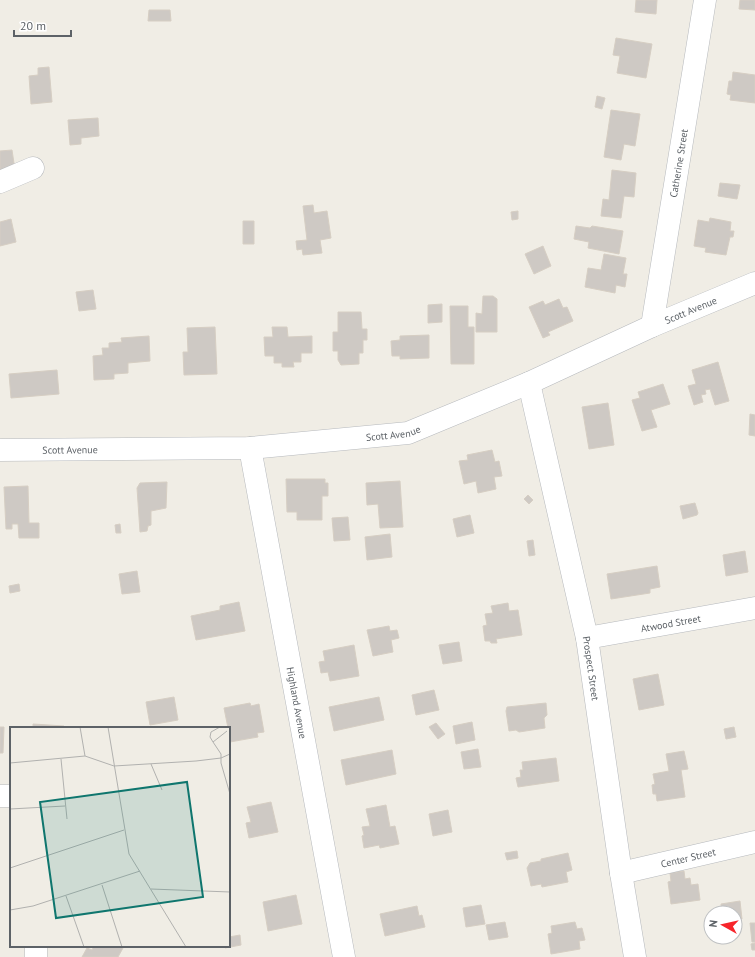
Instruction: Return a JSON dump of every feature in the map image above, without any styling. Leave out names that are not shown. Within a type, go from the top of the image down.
[{"type":"street","name":"Catherine Street","points":[[652,326],[705,0]]},
{"type":"street","points":[[0,182],[33,168]]},
{"type":"street","name":"Scott Avenue","points":[[0,450],[250,448],[408,433],[530,383],[652,326],[755,283]]},
{"type":"street","name":"Prospect Street","points":[[530,383],[587,638],[621,873],[635,957]]},
{"type":"street","name":"Highland Avenue","points":[[250,448],[344,957]]},
{"type":"street","name":"Atwood Street","points":[[587,638],[755,608]]},
{"type":"street","name":"Center Street","points":[[621,873],[755,842]]},
{"type":"building","points":[[636,0],[657,0],[656,14],[635,12]]},
{"type":"building","points":[[740,0],[755,0],[755,10],[739,9]]},
{"type":"building","points":[[149,10],[170,10],[171,21],[148,21]]},
{"type":"building","points":[[616,38],[652,44],[646,78],[617,73],[620,56],[613,55]]},
{"type":"building","points":[[49,67],[52,102],[31,104],[29,76],[38,75],[38,68]]},
{"type":"building","points":[[733,72],[755,75],[755,103],[730,100],[731,95],[727,94],[729,81],[732,81]]},
{"type":"building","points":[[597,96],[605,98],[602,109],[595,107]]},
{"type":"building","points":[[611,110],[640,114],[635,146],[624,144],[621,160],[604,157]]},
{"type":"building","points":[[98,118],[99,136],[81,138],[81,144],[70,145],[68,120]]},
{"type":"building","points":[[12,150],[15,170],[0,172],[0,151]]},
{"type":"building","points":[[612,170],[636,173],[634,197],[624,196],[621,218],[601,216],[603,199],[609,200]]},
{"type":"building","points":[[720,183],[740,185],[737,199],[718,196]]},
{"type":"building","points":[[313,205],[314,213],[327,211],[331,238],[320,240],[322,253],[303,255],[302,249],[297,250],[296,241],[307,240],[303,206]]},
{"type":"building","points":[[518,211],[518,219],[512,220],[511,212]]},
{"type":"building","points":[[710,218],[731,222],[730,231],[734,231],[733,237],[730,237],[726,255],[705,252],[706,248],[694,246],[698,220],[709,222]]},
{"type":"building","points":[[11,219],[16,242],[0,246],[0,222]]},
{"type":"building","points":[[243,221],[254,221],[254,244],[243,244]]},
{"type":"building","points":[[576,226],[590,228],[592,226],[623,231],[619,254],[588,248],[589,242],[574,239]]},
{"type":"building","points":[[543,246],[551,266],[534,274],[525,254]]},
{"type":"building","points":[[604,254],[626,258],[623,274],[627,274],[625,287],[616,285],[615,293],[585,287],[588,268],[601,270]]},
{"type":"building","points":[[93,290],[96,309],[79,311],[76,292]]},
{"type":"building","points":[[483,296],[493,296],[497,299],[497,332],[476,332],[476,313],[482,314]]},
{"type":"building","points":[[559,299],[563,308],[567,307],[573,321],[548,332],[550,335],[543,338],[529,307],[543,301],[545,305]]},
{"type":"building","points":[[442,304],[442,322],[428,323],[428,305]]},
{"type":"building","points":[[450,306],[468,306],[468,327],[474,327],[474,364],[451,364]]},
{"type":"building","points":[[338,312],[361,312],[362,329],[367,329],[367,340],[363,340],[363,353],[359,353],[359,364],[341,365],[338,360],[338,351],[333,351],[333,332],[338,332]]},
{"type":"building","points":[[215,327],[217,374],[184,375],[183,352],[188,352],[187,328]]},
{"type":"building","points":[[272,327],[287,327],[288,337],[312,336],[312,353],[301,353],[301,362],[293,362],[294,367],[282,367],[282,363],[274,363],[274,356],[265,356],[264,337],[273,337]]},
{"type":"building","points":[[429,335],[429,358],[400,359],[400,356],[392,356],[391,341],[400,340],[400,336]]},
{"type":"building","points":[[149,336],[150,361],[128,363],[128,373],[114,374],[114,379],[94,380],[93,356],[103,355],[102,348],[109,348],[109,343],[122,342],[121,338]]},
{"type":"building","points":[[718,362],[729,401],[715,405],[710,389],[705,390],[706,394],[701,395],[703,402],[694,405],[688,386],[696,384],[692,370]]},
{"type":"building","points":[[57,370],[59,394],[11,398],[9,374]]},
{"type":"building","points":[[663,384],[670,404],[651,410],[657,427],[642,431],[632,400],[640,398],[638,392]]},
{"type":"building","points":[[608,403],[614,445],[589,449],[582,407]]},
{"type":"building","points":[[750,414],[755,415],[755,436],[749,435]]},
{"type":"building","points":[[492,450],[495,462],[499,461],[502,476],[494,477],[496,489],[478,493],[476,481],[464,484],[459,461],[468,460],[467,455]]},
{"type":"building","points":[[286,479],[325,479],[325,483],[328,483],[328,496],[322,496],[322,520],[297,520],[297,512],[287,512]]},
{"type":"building","points":[[400,481],[403,527],[380,528],[378,504],[367,505],[366,483]]},
{"type":"building","points":[[167,482],[166,508],[151,511],[151,525],[148,526],[147,531],[140,532],[137,488],[140,483]]},
{"type":"building","points":[[28,486],[29,523],[39,523],[39,538],[19,538],[18,524],[12,524],[12,529],[6,529],[4,487]]},
{"type":"building","points":[[528,495],[533,500],[529,504],[524,499]]},
{"type":"building","points":[[695,503],[698,513],[697,515],[683,519],[680,506]]},
{"type":"building","points":[[470,515],[474,533],[457,537],[453,519]]},
{"type":"building","points":[[348,517],[350,540],[334,541],[332,518]]},
{"type":"building","points":[[120,524],[121,533],[116,533],[115,525]]},
{"type":"building","points":[[390,534],[392,557],[367,560],[365,537]]},
{"type":"building","points":[[533,540],[535,555],[529,556],[527,541]]},
{"type":"building","points":[[745,551],[748,572],[726,576],[723,555]]},
{"type":"building","points":[[657,566],[660,587],[650,589],[650,593],[611,599],[607,574]]},
{"type":"building","points":[[137,571],[140,592],[122,594],[119,574]]},
{"type":"building","points":[[19,584],[20,591],[10,593],[9,586]]},
{"type":"building","points":[[239,602],[245,631],[196,640],[191,616],[220,610],[220,606]]},
{"type":"building","points":[[508,603],[509,611],[518,610],[522,635],[496,639],[497,643],[485,641],[483,626],[487,625],[485,614],[493,613],[491,606]]},
{"type":"building","points":[[389,626],[390,631],[397,630],[399,638],[391,640],[393,652],[373,656],[367,630]]},
{"type":"building","points":[[459,642],[462,661],[443,664],[439,645]]},
{"type":"building","points":[[354,645],[359,676],[330,681],[328,672],[321,673],[319,662],[325,661],[323,651]]},
{"type":"building","points":[[658,674],[664,705],[639,710],[633,679]]},
{"type":"building","points":[[434,690],[439,710],[416,715],[412,695]]},
{"type":"building","points":[[174,697],[178,720],[150,725],[146,702]]},
{"type":"building","points":[[379,697],[384,720],[334,731],[329,707]]},
{"type":"building","points":[[250,703],[251,706],[259,704],[264,732],[257,733],[258,737],[230,742],[230,727],[228,727],[224,708]]},
{"type":"building","points":[[546,703],[547,715],[544,718],[545,728],[519,732],[516,730],[509,731],[506,711],[507,707]]},
{"type":"building","points":[[472,722],[475,740],[456,744],[453,726]]},
{"type":"building","points":[[436,723],[445,734],[438,739],[429,727]]},
{"type":"building","points":[[33,724],[64,726],[64,727],[33,727]]},
{"type":"building","points":[[0,727],[4,727],[3,753],[0,753]]},
{"type":"building","points":[[734,727],[736,737],[726,739],[724,729]]},
{"type":"building","points":[[478,749],[481,767],[464,769],[461,752]]},
{"type":"building","points":[[392,750],[396,774],[346,785],[341,760]]},
{"type":"building","points":[[684,751],[688,769],[681,770],[685,797],[657,801],[656,794],[653,794],[652,785],[655,784],[653,774],[669,771],[666,754]]},
{"type":"building","points":[[556,758],[559,781],[518,787],[516,778],[521,777],[520,770],[523,770],[522,762]]},
{"type":"building","points":[[271,802],[278,832],[249,838],[246,823],[251,822],[247,807]]},
{"type":"building","points":[[386,805],[390,827],[395,826],[399,844],[380,848],[379,845],[364,848],[362,836],[364,835],[362,827],[370,826],[366,809]]},
{"type":"building","points":[[448,810],[452,832],[433,836],[429,814]]},
{"type":"building","points":[[517,851],[518,858],[507,860],[505,853]]},
{"type":"building","points":[[568,853],[572,870],[566,872],[568,882],[542,887],[541,884],[531,886],[527,868],[530,863]]},
{"type":"building","points":[[684,871],[685,879],[690,878],[691,885],[698,884],[700,900],[671,904],[668,882],[671,881],[670,873]]},
{"type":"building","points":[[296,895],[302,924],[268,931],[263,902]]},
{"type":"building","points":[[740,901],[740,905],[721,905]]},
{"type":"building","points":[[481,905],[485,924],[466,927],[463,908]]},
{"type":"building","points":[[417,906],[419,916],[422,915],[425,927],[385,936],[380,914]]},
{"type":"building","points":[[505,922],[508,937],[489,940],[486,925]]},
{"type":"building","points":[[575,922],[577,929],[582,928],[585,940],[579,941],[580,949],[551,954],[548,934],[552,933],[551,926]]},
{"type":"building","points":[[750,923],[755,923],[755,942],[752,942]]},
{"type":"building","points":[[240,935],[241,945],[225,948],[230,947],[230,937]]},
{"type":"building","points":[[755,943],[755,950],[752,950],[751,944]]},
{"type":"building","points":[[94,947],[123,948],[118,957],[82,957],[87,948],[92,950]]}]
